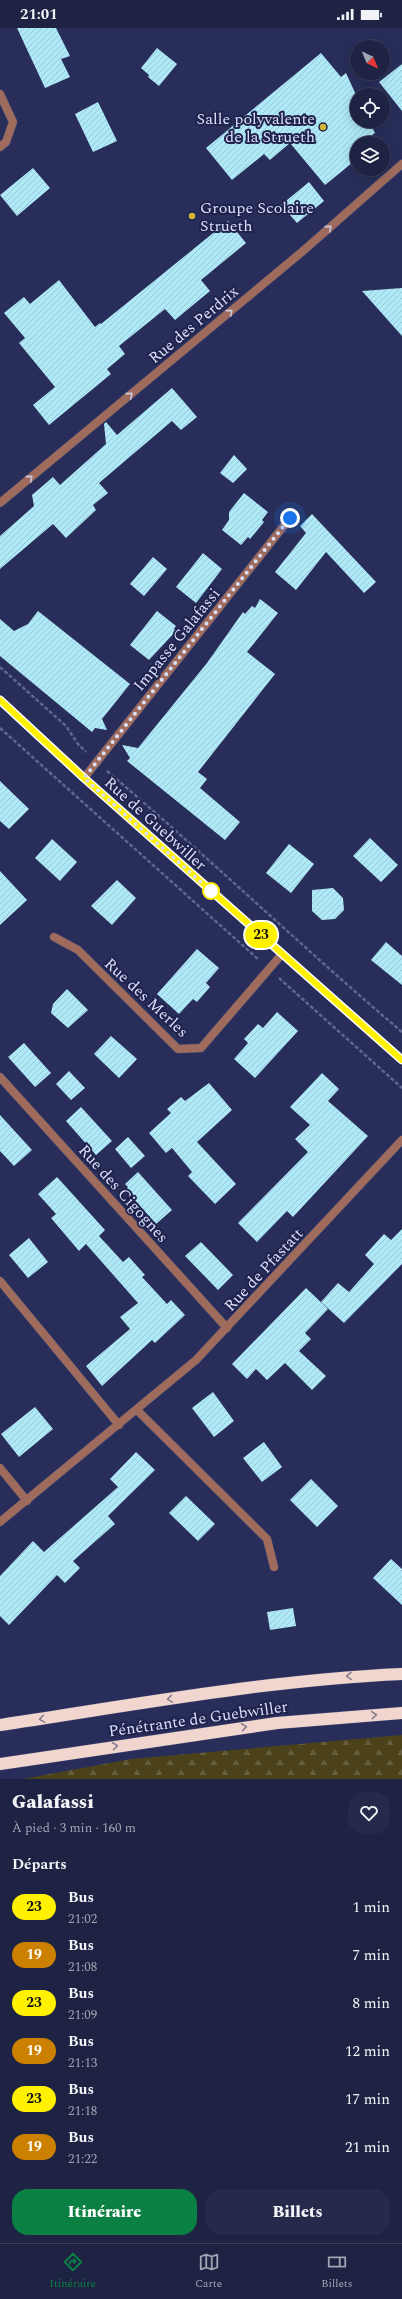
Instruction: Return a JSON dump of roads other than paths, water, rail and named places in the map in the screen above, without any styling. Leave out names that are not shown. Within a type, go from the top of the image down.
[{"type":"highway","points":[[0,1725],[208,1693],[342,1677],[402,1674]]},
{"type":"highway","name":"Pénétrante de Guebwiller","points":[[0,1764],[277,1723],[402,1713]]},
{"type":"main road","name":"Rue de Guebwiller","points":[[0,700],[84,778],[402,1060]]},
{"type":"street","points":[[0,94],[13,122],[6,142],[0,147]]},
{"type":"street","name":"Rue des Perdrix","points":[[0,503],[304,251],[402,164]]},
{"type":"street","name":"Impasse Galafassi","points":[[84,778],[290,518]]},
{"type":"street","name":"Rue des Merles","points":[[54,938],[78,950],[178,1049],[201,1048],[282,954]]},
{"type":"street","name":"Rue des Cigognes","points":[[0,1076],[227,1328]]},
{"type":"street","name":"Rue de Pfastatt","points":[[0,1522],[196,1360],[402,1140]]},
{"type":"street","points":[[0,1281],[119,1425]]},
{"type":"street","points":[[137,1410],[267,1539],[274,1568]]},
{"type":"street","points":[[0,1468],[27,1501]]},
{"type":"place","name":"Salle polyvalente de la Strueth","points":[[323,127]]},
{"type":"place","name":"Groupe Scolaire Strueth","points":[[192,216]]}]
